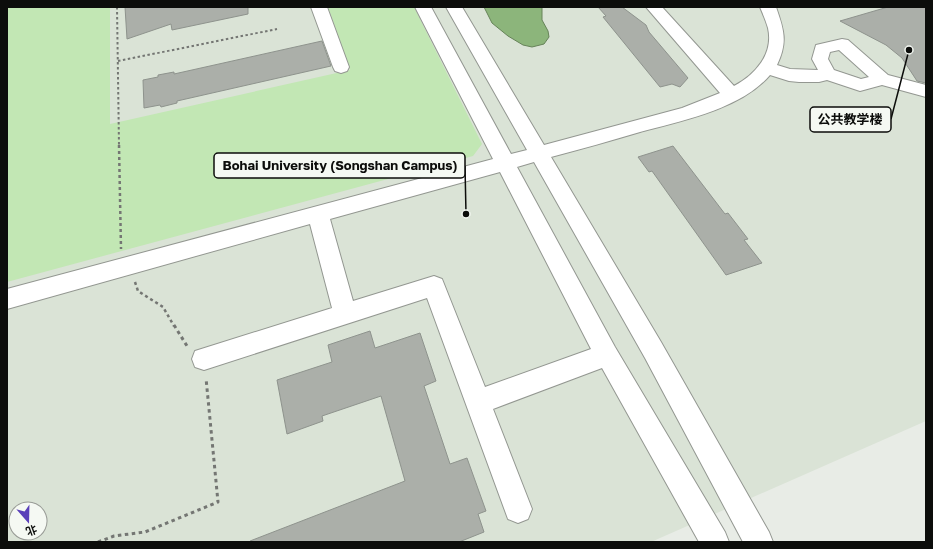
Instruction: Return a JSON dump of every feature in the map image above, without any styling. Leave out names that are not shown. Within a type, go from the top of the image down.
[{"type":"lane","points":[[319,7],[341,67]]},
{"type":"lane","points":[[423,7],[607,355],[715,542]]},
{"type":"lane","points":[[454,7],[653,350],[759,542]]},
{"type":"lane","points":[[654,7],[732,95]]},
{"type":"lane","points":[[7,299],[687,113],[732,95],[752,83],[768,68],[773,59],[777,43],[775,24],[768,7]]},
{"type":"lane","points":[[828,74],[820,59],[822,49],[842,44],[882,79],[926,91]]},
{"type":"lane","points":[[768,68],[789,75],[819,76],[828,74],[860,85],[882,79]]},
{"type":"lane","points":[[318,214],[345,314]]},
{"type":"lane","points":[[204,359],[434,286],[518,509]]},
{"type":"lane","points":[[478,402],[607,355]]},
{"type":"path","points":[[98,542],[114,536],[145,532],[218,502],[204,359],[184,344],[163,307],[138,291],[126,267],[117,7]]},
{"type":"path","points":[[118,62],[277,28]]},
{"type":"shaded area","points":[[7,7],[926,7],[926,421],[651,542],[7,542]]},
{"type":"shaded area","points":[[7,7],[110,7],[110,124],[350,70],[328,7],[414,7],[482,144],[473,156],[7,282]]},
{"type":"shaded area","points":[[484,7],[542,7],[542,20],[548,31],[549,37],[544,44],[532,47],[523,45],[508,36],[492,23]]},
{"type":"building","points":[[125,7],[248,7],[248,14],[172,30],[171,24],[127,39]]},
{"type":"building","points":[[598,7],[622,7],[646,25],[649,32],[688,78],[680,87],[672,84],[660,87],[603,17],[606,16]]},
{"type":"building","points":[[888,7],[926,7],[926,83],[917,81],[902,58],[886,45],[840,21]]},
{"type":"building","points":[[322,41],[331,66],[177,101],[177,103],[161,107],[160,105],[144,108],[143,80],[158,77],[158,75],[174,72],[174,74]]},
{"type":"building","points":[[673,146],[725,214],[728,213],[748,239],[744,240],[762,263],[726,275],[652,171],[649,172],[638,157]]},
{"type":"building","points":[[370,331],[375,348],[420,333],[436,381],[424,386],[450,464],[467,458],[486,511],[478,514],[484,532],[459,542],[250,542],[405,481],[381,396],[322,416],[323,421],[287,434],[277,380],[332,362],[328,345]]},
{"type":"place","name":"公共教学楼","points":[[909,50]]},
{"type":"place","name":"Bohai University (Songshan Campus)","points":[[466,214]]}]
